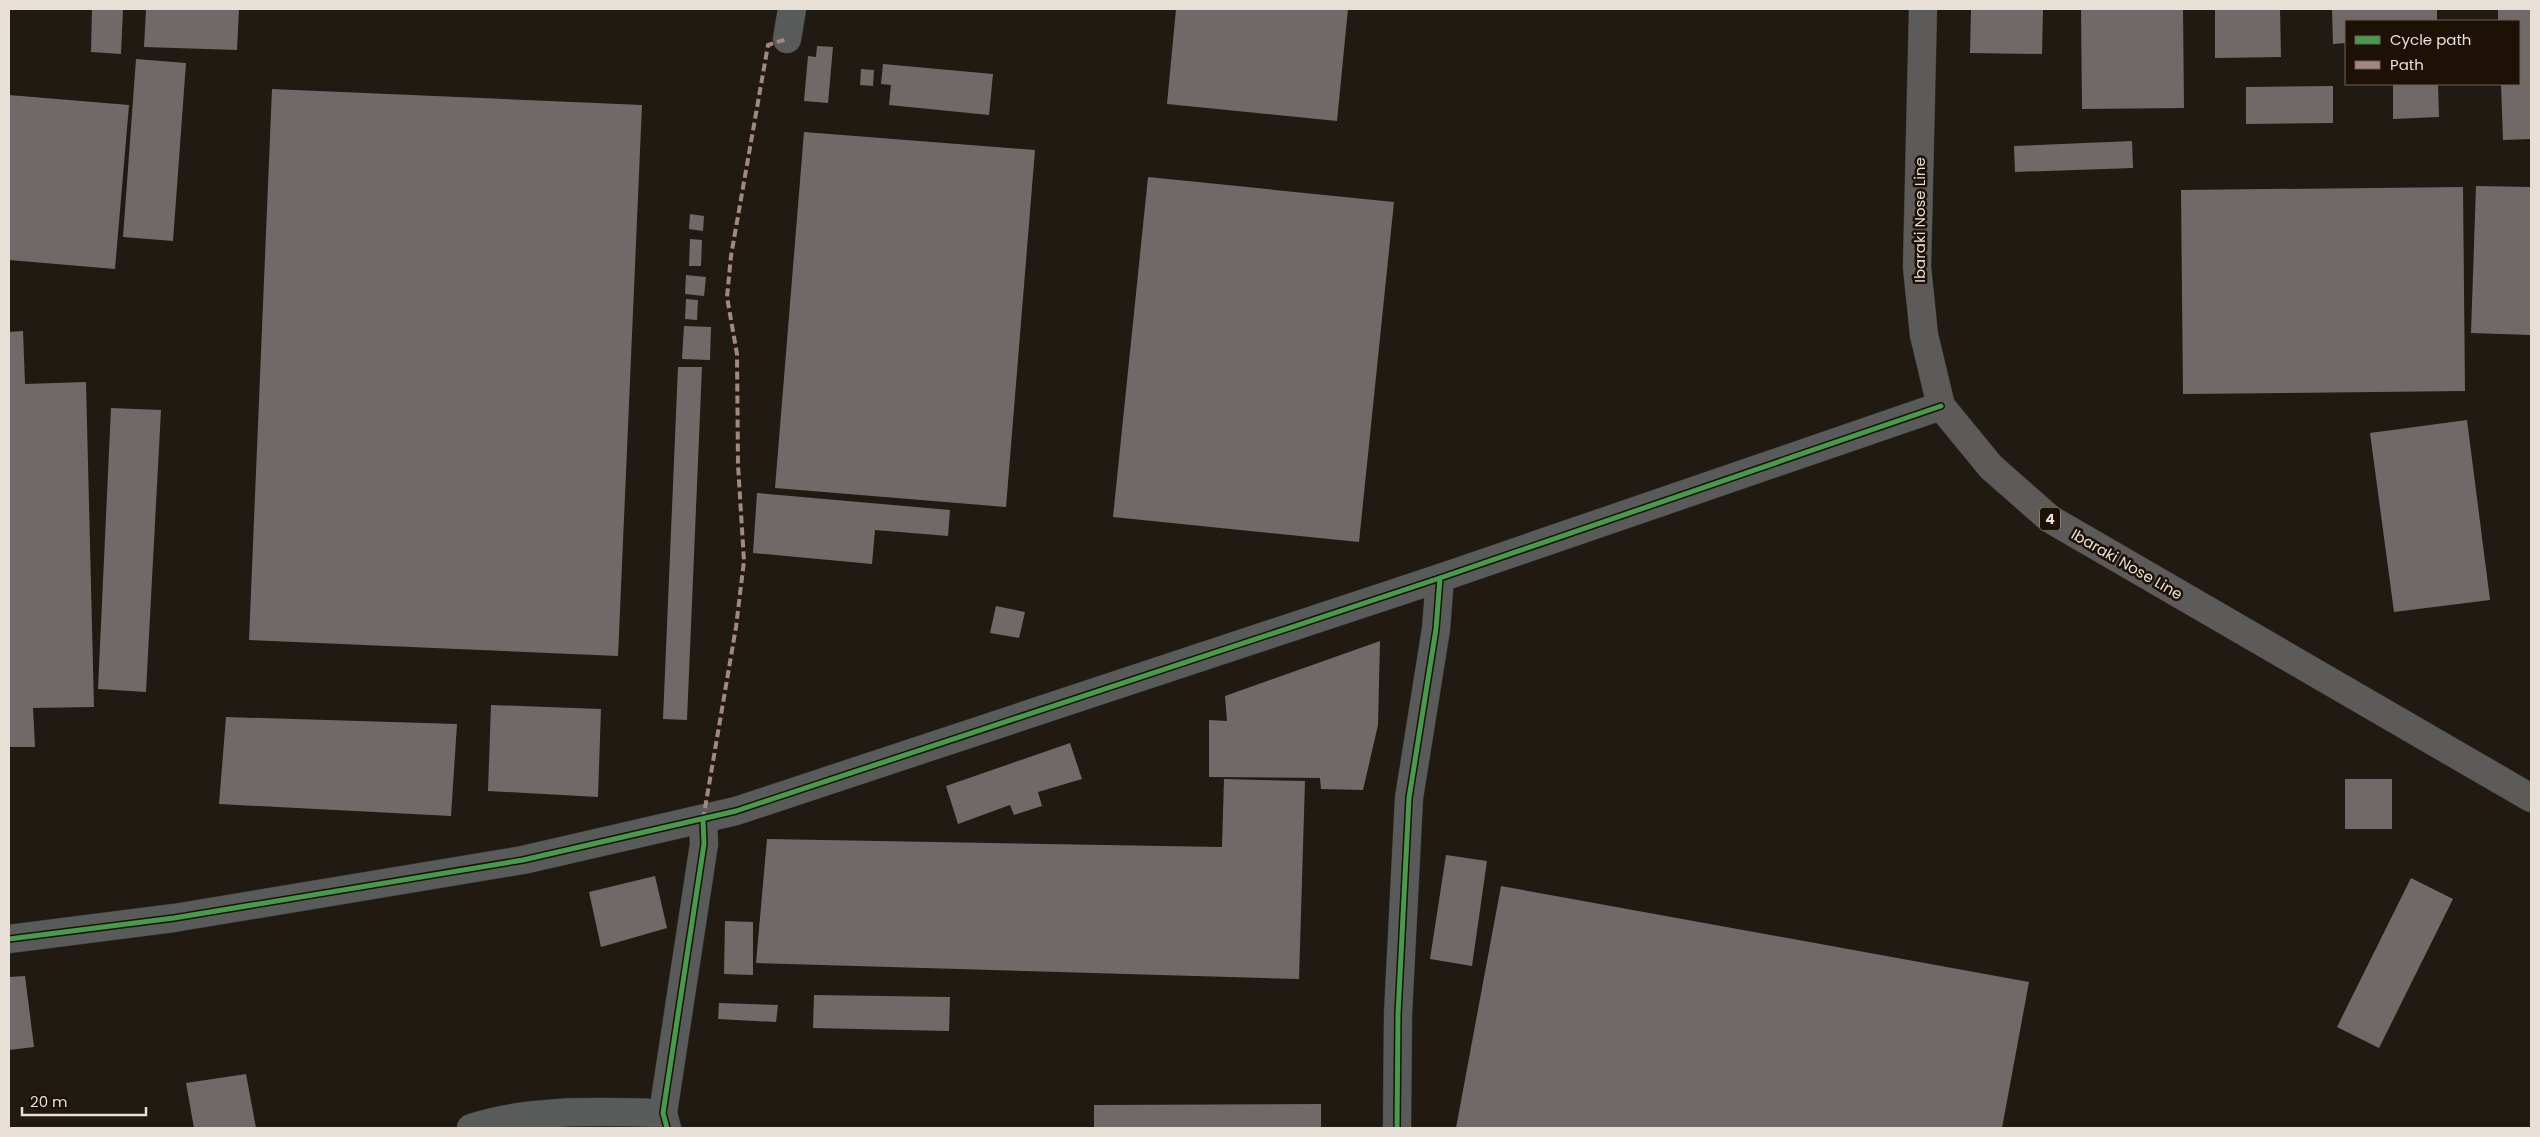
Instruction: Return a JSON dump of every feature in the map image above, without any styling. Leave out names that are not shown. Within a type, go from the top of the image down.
[{"type":"main road","name":"Ibaraki Nose Line","points":[[1923,9],[1917,267],[1924,335],[1941,406],[1991,467],[2050,519],[2531,798]]},
{"type":"street","points":[[787,39],[792,9]]},
{"type":"street","points":[[9,939],[174,918],[523,860],[703,820],[755,805],[1440,578],[1941,406]]},
{"type":"street","points":[[1397,1128],[1398,1014],[1409,798],[1436,629],[1440,578]]},
{"type":"street","points":[[471,1128],[487,1123],[573,1112],[665,1121],[704,844],[703,820]]},
{"type":"building","points":[[92,9],[123,9],[121,54],[91,52]]},
{"type":"building","points":[[146,9],[239,9],[237,50],[144,47]]},
{"type":"building","points":[[1176,9],[1348,9],[1337,121],[1167,104]]},
{"type":"building","points":[[1971,9],[2043,9],[2042,54],[1970,53]]},
{"type":"building","points":[[2081,9],[2183,9],[2184,108],[2082,109]]},
{"type":"building","points":[[2215,9],[2280,9],[2281,57],[2215,58]]},
{"type":"building","points":[[2332,9],[2437,9],[2437,20],[2345,20],[2345,43],[2333,44]]},
{"type":"building","points":[[2498,9],[2531,9],[2531,139],[2503,140],[2501,85],[2520,85],[2520,20],[2498,20]]},
{"type":"building","points":[[817,46],[833,47],[828,103],[804,101],[808,56],[816,57]]},
{"type":"building","points":[[136,59],[186,63],[173,241],[123,237]]},
{"type":"building","points":[[883,64],[993,74],[989,115],[889,105],[891,85],[881,84]]},
{"type":"building","points":[[861,69],[874,70],[873,86],[860,85]]},
{"type":"building","points":[[2393,85],[2438,85],[2439,117],[2393,119]]},
{"type":"building","points":[[2333,86],[2333,123],[2246,124],[2246,87]]},
{"type":"building","points":[[272,89],[642,105],[618,656],[249,640]]},
{"type":"building","points":[[9,95],[129,105],[115,269],[9,260]]},
{"type":"building","points":[[804,132],[1035,150],[1006,507],[775,488]]},
{"type":"building","points":[[2132,141],[2133,168],[2015,172],[2014,146]]},
{"type":"building","points":[[1148,177],[1394,202],[1359,542],[1113,517]]},
{"type":"building","points":[[2476,186],[2531,187],[2531,335],[2471,333]]},
{"type":"building","points":[[2463,187],[2465,391],[2183,394],[2181,190]]},
{"type":"building","points":[[690,214],[704,216],[703,231],[689,229]]},
{"type":"building","points":[[690,239],[702,240],[701,266],[689,266]]},
{"type":"building","points":[[686,275],[706,277],[704,296],[685,294]]},
{"type":"building","points":[[686,299],[698,300],[697,320],[685,319]]},
{"type":"building","points":[[684,326],[711,327],[710,360],[682,359]]},
{"type":"building","points":[[23,331],[25,384],[86,382],[94,707],[33,708],[35,747],[9,747],[9,332]]},
{"type":"building","points":[[678,367],[702,367],[687,720],[663,719]]},
{"type":"building","points":[[111,408],[161,410],[146,692],[98,689]]},
{"type":"building","points":[[2467,420],[2490,600],[2394,612],[2370,433]]},
{"type":"building","points":[[757,493],[950,510],[948,536],[875,530],[872,564],[753,553]]},
{"type":"building","points":[[996,606],[1025,612],[1019,638],[990,633]]},
{"type":"building","points":[[1380,641],[1378,725],[1363,790],[1321,789],[1320,778],[1209,777],[1209,720],[1227,721],[1225,696]]},
{"type":"building","points":[[491,705],[601,709],[598,797],[488,791]]},
{"type":"building","points":[[226,717],[457,724],[451,816],[219,804]]},
{"type":"building","points":[[1070,743],[1082,779],[1038,792],[1042,806],[1014,815],[1010,805],[958,824],[946,786]]},
{"type":"building","points":[[1224,779],[1305,781],[1299,979],[756,963],[767,839],[1222,847]]},
{"type":"building","points":[[2345,779],[2392,779],[2392,829],[2345,829]]},
{"type":"building","points":[[1446,855],[1487,861],[1472,966],[1430,959]]},
{"type":"building","points":[[655,876],[667,928],[601,947],[589,892]]},
{"type":"building","points":[[2411,878],[2453,899],[2379,1048],[2337,1027]]},
{"type":"building","points":[[1501,886],[2029,982],[2002,1128],[1456,1128]]},
{"type":"building","points":[[725,921],[753,922],[753,975],[724,974]]},
{"type":"building","points":[[25,976],[34,1047],[9,1050],[9,977]]},
{"type":"building","points":[[814,995],[950,997],[949,1031],[813,1028]]},
{"type":"building","points":[[719,1003],[778,1005],[776,1022],[718,1019]]},
{"type":"building","points":[[246,1074],[256,1128],[194,1128],[186,1083]]},
{"type":"building","points":[[1321,1104],[1321,1128],[1094,1128],[1094,1105]]},
{"type":"marked path","points":[[703,820],[736,627],[744,561],[738,465],[737,354],[727,297],[731,256],[768,45],[787,39]]},
{"type":"cycle path","points":[[9,939],[174,918],[523,860],[736,811],[1440,578],[1941,406]]},
{"type":"cycle path","points":[[1397,1128],[1398,1014],[1409,798],[1436,629],[1440,578]]},
{"type":"cycle path","points":[[667,1128],[663,1113],[704,844],[703,820]]}]
